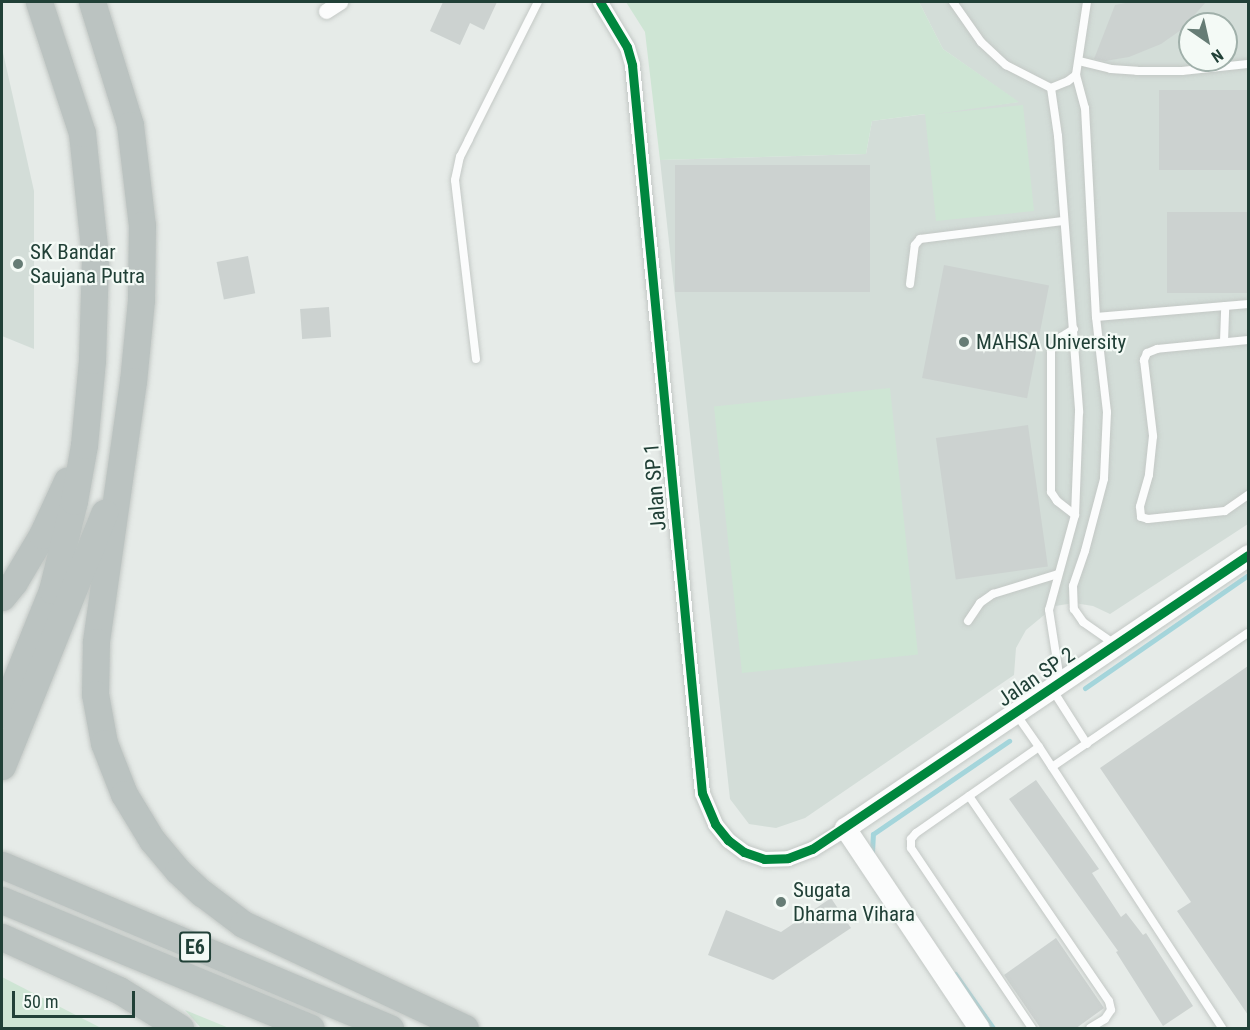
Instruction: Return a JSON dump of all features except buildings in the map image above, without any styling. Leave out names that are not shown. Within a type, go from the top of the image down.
[{"type":"highway","points":[[2,714],[51,590],[74,501],[84,446],[92,360],[95,257],[82,133],[39,2]]},
{"type":"highway","points":[[92,2],[130,125],[142,225],[141,300],[96,642],[95,694],[104,743],[124,794],[152,840],[194,886],[243,924],[465,1029]]},
{"type":"highway","points":[[2,597],[14,582],[42,534],[84,446]]},
{"type":"highway","points":[[2,765],[70,603],[120,473]]},
{"type":"highway","name":"E6","points":[[2,865],[390,1029]]},
{"type":"highway","name":"E6","points":[[2,900],[311,1029]]},
{"type":"highway","points":[[2,937],[119,990],[180,1029]]},
{"type":"street","points":[[326,11],[340,2]]},
{"type":"street","name":"Jalan SP 1","points":[[600,2],[627,48],[632,65],[702,793],[715,824],[728,840],[744,852],[764,859],[788,858],[812,849],[845,828]]},
{"type":"street","name":"Jalan SP 2","points":[[845,828],[1248,555]]},
{"type":"street","points":[[845,828],[979,1029]]},
{"type":"lane","points":[[476,359],[455,180],[460,157],[538,2]]},
{"type":"lane","points":[[953,2],[981,42],[1006,65],[1051,88]]},
{"type":"lane","points":[[1087,2],[1076,75],[1085,108],[1096,317],[1107,412],[1104,479],[1073,585],[1074,609],[1093,632],[1115,645]]},
{"type":"lane","points":[[1079,61],[1111,69],[1137,71],[1182,71],[1248,64]]},
{"type":"lane","points":[[1051,88],[1076,75]]},
{"type":"lane","points":[[1051,88],[1058,136],[1079,412],[1075,515],[1049,610],[1056,685],[1087,744]]},
{"type":"lane","points":[[910,284],[915,245],[920,239],[1063,221]]},
{"type":"lane","points":[[1096,317],[1248,304]]},
{"type":"lane","points":[[1224,342],[1225,306]]},
{"type":"lane","points":[[1074,329],[1061,338],[1051,351],[1051,492],[1057,501],[1075,515]]},
{"type":"lane","points":[[1248,340],[1157,349],[1147,353],[1144,360],[1153,436],[1149,475],[1140,507],[1141,517],[1148,519],[1225,511],[1248,495]]},
{"type":"lane","points":[[968,621],[980,603],[993,594],[1058,574]]},
{"type":"lane","points":[[1052,768],[1248,633]]},
{"type":"lane","points":[[1015,713],[1222,1029]]},
{"type":"lane","points":[[1032,1029],[911,848],[911,839],[916,832],[1039,747]]},
{"type":"lane","points":[[969,796],[1109,1001],[1111,1010],[1105,1019],[1090,1029]]},
{"type":"lane","points":[[1105,1019],[1112,1029]]},
{"type":"shaded area","name":"MAHSA University","points":[[919,2],[1248,2],[1248,524],[1110,614],[1093,606],[1074,603],[1055,606],[1026,630],[1016,648],[1014,675],[805,818],[776,828],[749,824],[730,799],[660,160],[866,154],[872,121],[1018,102],[943,49]]},
{"type":"shaded area","name":"SK Bandar Saujana Putra","points":[[2,48],[34,191],[34,349],[2,336]]},
{"type":"green space","points":[[626,2],[919,2],[943,49],[1019,102],[935,114],[1023,105],[1034,211],[936,221],[925,114],[872,121],[866,154],[660,160],[645,32]]},
{"type":"green space","points":[[890,388],[918,655],[742,673],[714,407]]},
{"type":"green space","points":[[2,977],[101,1028],[2,1028]]},
{"type":"green space","points":[[185,1010],[229,1028],[201,1028]]},
{"type":"waterway","points":[[1085,688],[1248,575]]},
{"type":"waterway","points":[[872,852],[873,834],[1009,741]]},
{"type":"waterway","points":[[955,974],[993,1028]]},
{"type":"cycle path","points":[[600,2],[627,47],[632,65],[702,793],[715,824],[728,840],[744,852],[764,859],[788,858],[812,849],[1248,555]]},
{"type":"place","name":"SK Bandar Saujana Putra","points":[[18,264]]},
{"type":"place","name":"MAHSA University","points":[[964,342]]},
{"type":"place","name":"Sugata Dharma Vihara","points":[[781,902]]}]
